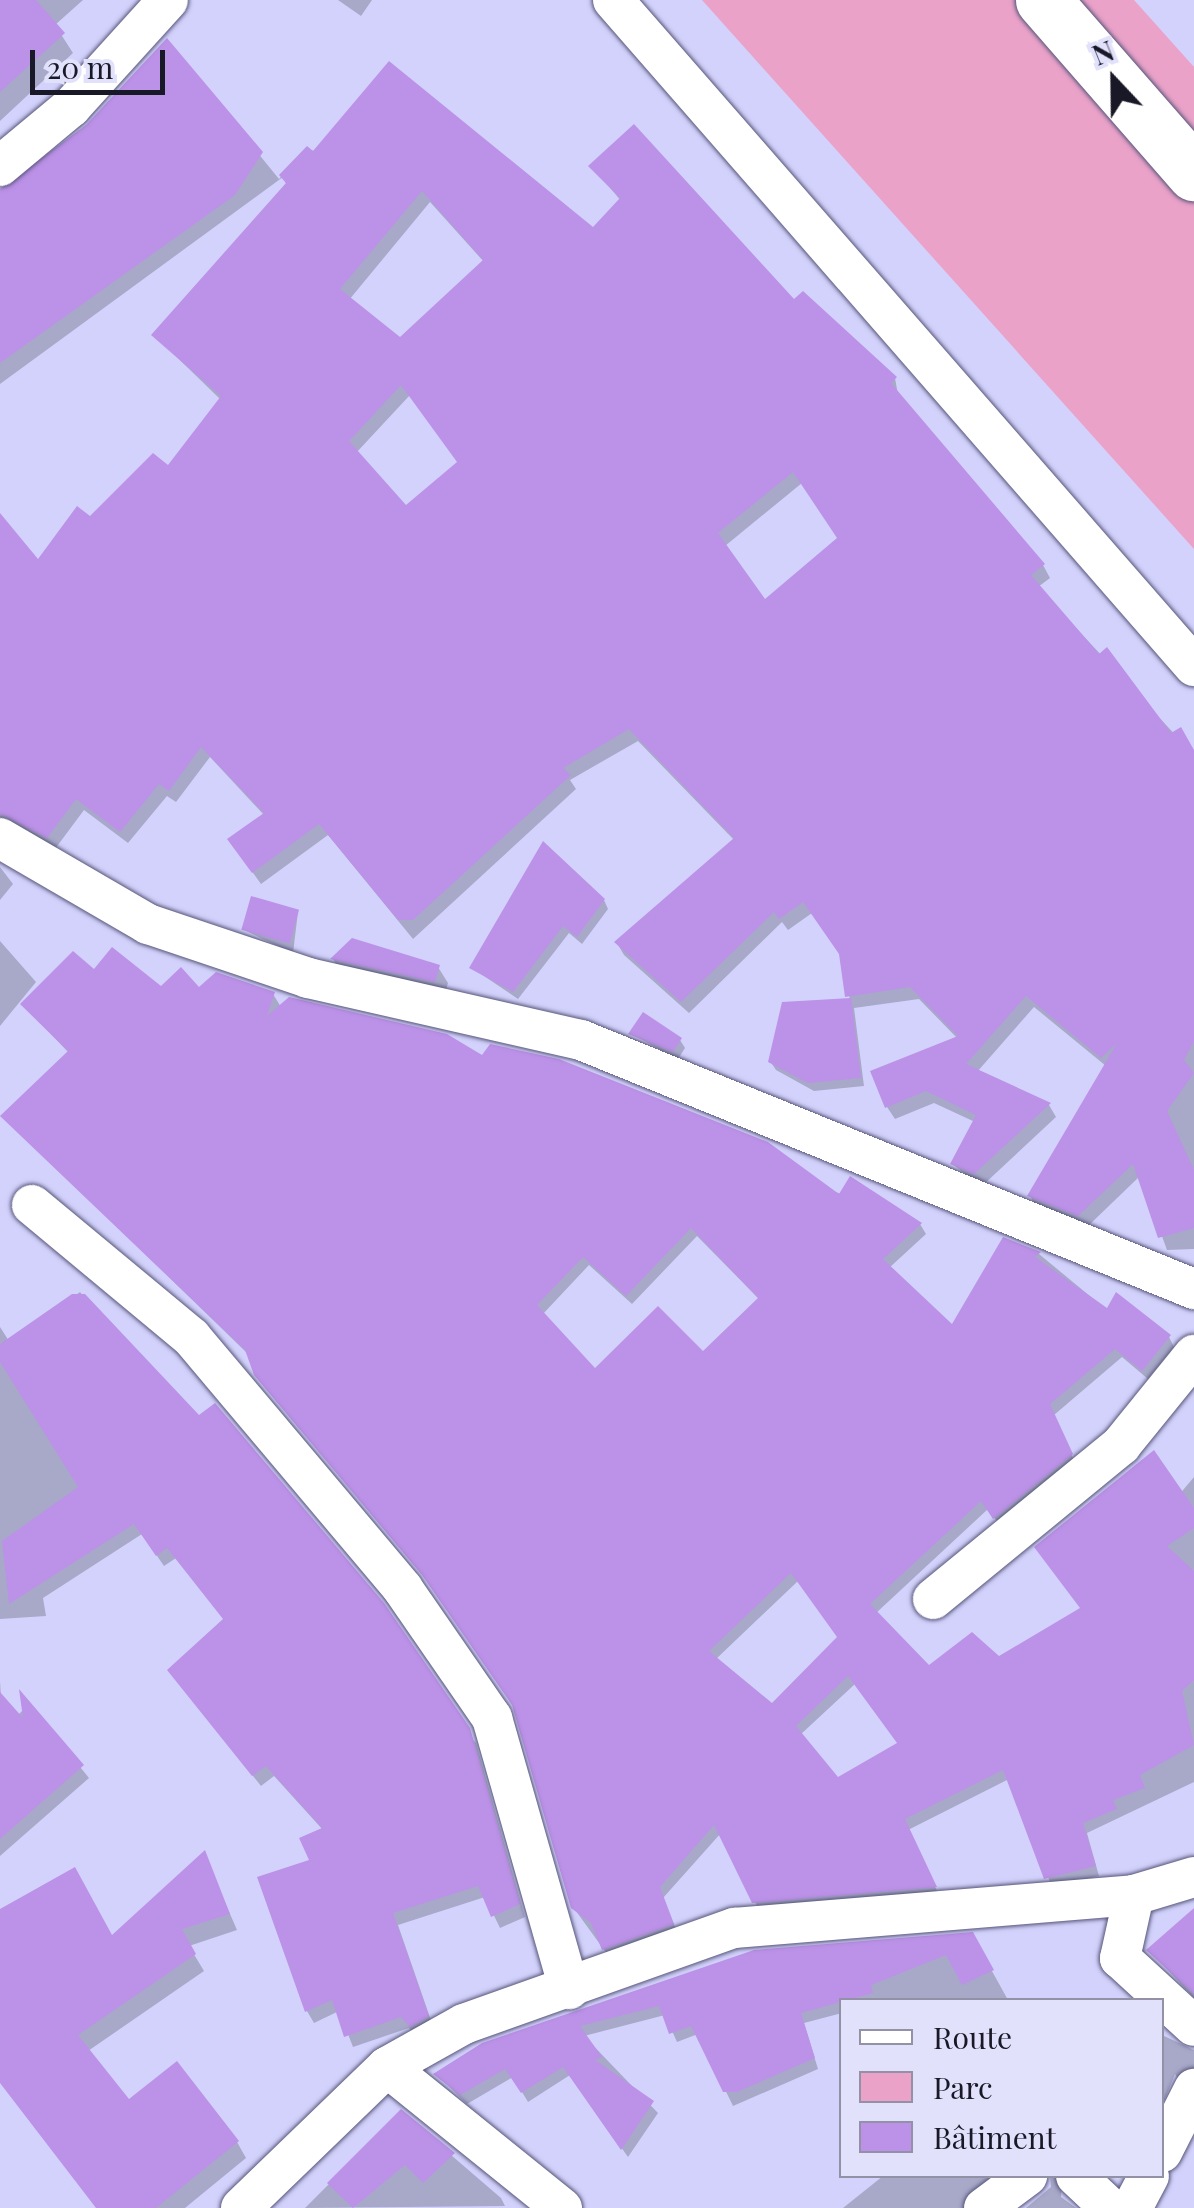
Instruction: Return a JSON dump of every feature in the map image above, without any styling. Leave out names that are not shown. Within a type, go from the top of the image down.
[{"type":"main road","points":[[1042,0],[1194,173]]},
{"type":"street","points":[[0,166],[71,107],[168,0]]},
{"type":"street","points":[[612,0],[1194,666]]},
{"type":"street","points":[[0,838],[148,924],[308,978],[581,1040],[1194,1289]]},
{"type":"street","points":[[32,1205],[191,1337],[403,1590],[492,1718],[546,1935],[569,1989]]},
{"type":"street","points":[[932,1598],[1121,1445],[1194,1354]]},
{"type":"street","points":[[242,2208],[387,2066],[464,2024],[734,1928],[1134,1895],[1194,1877]]},
{"type":"street","points":[[1134,1895],[1120,1958],[1164,1998]]},
{"type":"street","points":[[1164,1998],[1194,2026]]},
{"type":"street","points":[[387,2066],[562,2208]]},
{"type":"street","points":[[1164,2148],[1194,2090]]},
{"type":"street","points":[[984,2208],[1024,2178]]},
{"type":"street","points":[[1078,2178],[1110,2208]]},
{"type":"street","points":[[1132,2208],[1148,2178]]},
{"type":"green space","points":[[702,0],[1134,0],[1194,67],[1194,549]]},
{"type":"building","points":[[0,0],[36,0],[65,33],[0,92]]},
{"type":"building","points":[[167,38],[263,152],[235,195],[0,363],[0,189],[86,125]]},
{"type":"building","points":[[389,61],[593,227],[620,198],[588,166],[634,124],[794,299],[803,291],[897,377],[891,383],[1045,564],[1031,575],[1099,654],[1107,647],[1171,733],[1181,727],[1194,750],[1194,1041],[1184,1060],[1194,1073],[1167,1111],[1194,1170],[1194,1228],[1158,1238],[1133,1164],[1078,1216],[1027,1196],[1117,1043],[1101,1058],[1026,996],[966,1064],[1051,1103],[974,1174],[950,1164],[976,1115],[926,1091],[885,1108],[870,1071],[958,1036],[910,987],[845,997],[839,954],[803,902],[779,919],[774,912],[681,1002],[614,942],[734,838],[629,729],[563,768],[571,775],[413,920],[398,920],[319,824],[252,873],[227,839],[264,813],[201,747],[169,791],[159,784],[120,832],[76,799],[47,838],[0,814],[0,513],[38,559],[77,506],[90,516],[153,453],[168,465],[221,396],[151,335],[286,183],[279,175],[307,146],[313,151]],"holes":[[[422,191],[483,260],[400,337],[340,289]],[[401,385],[457,462],[406,505],[349,441]],[[793,472],[837,538],[765,599],[718,533]]]},
{"type":"building","points":[[543,841],[605,899],[577,937],[563,926],[513,992],[469,968]]},
{"type":"building","points":[[251,896],[299,910],[289,943],[241,930]]},
{"type":"building","points":[[352,938],[440,965],[435,982],[330,959]]},
{"type":"building","points":[[112,947],[161,986],[181,967],[199,987],[216,972],[275,992],[267,1016],[289,997],[447,1034],[482,1055],[490,1044],[559,1059],[768,1142],[839,1194],[850,1176],[922,1223],[883,1259],[952,1324],[1003,1237],[1041,1252],[1035,1257],[1107,1308],[1116,1292],[1171,1335],[1142,1371],[1115,1349],[1050,1404],[1073,1454],[993,1519],[981,1501],[870,1604],[929,1665],[972,1632],[999,1656],[1080,1608],[1034,1547],[1154,1450],[1194,1508],[1194,1528],[1167,1546],[1194,1571],[1194,1680],[1182,1691],[1194,1745],[1140,1775],[1145,1788],[1113,1800],[1117,1809],[1083,1823],[1096,1866],[1044,1879],[1003,1770],[905,1819],[937,1887],[752,1903],[714,1825],[660,1887],[674,1924],[602,1950],[591,1923],[571,1908],[512,1705],[422,1575],[254,1375],[245,1350],[0,1116],[68,1051],[20,1004],[73,951],[94,969]],"holes":[[[691,1228],[758,1298],[703,1351],[658,1306],[595,1368],[537,1305],[583,1257],[626,1296]],[[791,1573],[837,1637],[772,1703],[709,1651]],[[848,1676],[897,1743],[838,1777],[796,1726]]]},
{"type":"building","points":[[851,998],[861,1078],[808,1083],[768,1062],[782,1002]]},
{"type":"building","points":[[643,1012],[682,1038],[673,1052],[628,1034]]},
{"type":"building","points":[[72,1294],[85,1294],[199,1415],[215,1403],[384,1603],[470,1728],[520,1904],[491,1917],[478,1886],[393,1913],[429,2016],[410,2027],[401,2017],[344,2037],[332,2000],[305,2012],[257,1877],[309,1860],[299,1838],[322,1828],[266,1766],[252,1776],[167,1670],[223,1619],[167,1548],[156,1556],[134,1524],[9,1604],[2,1541],[78,1487],[0,1362],[0,1344]]},
{"type":"building","points":[[19,1689],[84,1765],[0,1839],[0,1692],[23,1718]]},
{"type":"building","points":[[205,1850],[230,1914],[182,1929],[196,1954],[78,2035],[129,2099],[177,2061],[239,2141],[156,2208],[96,2208],[0,2083],[0,1909],[75,1867],[112,1935]]},
{"type":"building","points":[[1194,1908],[1194,1994],[1146,1950]]},
{"type":"building","points":[[973,1932],[994,1970],[962,1985],[946,1955],[871,1985],[873,1993],[839,1998],[839,2002],[801,2013],[815,2058],[737,2092],[723,2092],[691,2026],[669,2034],[659,2006],[580,2026],[602,2057],[595,2060],[654,2101],[621,2150],[563,2067],[521,2093],[505,2069],[460,2095],[433,2074],[482,2043],[754,1950]]},
{"type":"building","points":[[401,2109],[455,2153],[423,2183],[405,2165],[353,2208],[327,2183]]}]
